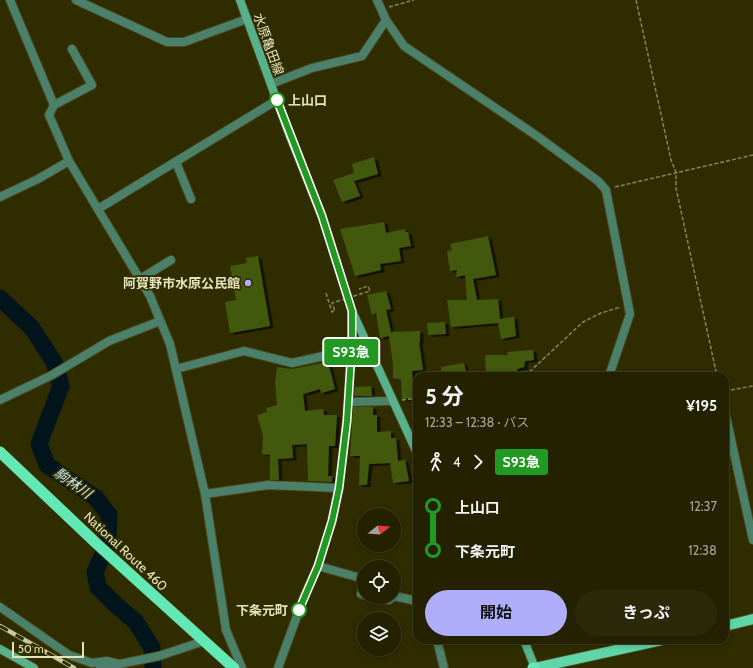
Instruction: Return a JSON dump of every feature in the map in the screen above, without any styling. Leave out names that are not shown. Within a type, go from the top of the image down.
[{"type":"highway","name":"National Route 460","points":[[0,452],[113,558],[234,668]]},
{"type":"main road","name":"水原亀田線","points":[[240,0],[322,216],[352,311],[413,445]]},
{"type":"main road","points":[[729,625],[753,619]]},
{"type":"main road","points":[[525,644],[534,668],[644,644]]},
{"type":"main road","points":[[0,649],[34,668]]},
{"type":"street","points":[[10,0],[54,104]]},
{"type":"street","points":[[77,0],[167,42],[184,42],[248,19]]},
{"type":"street","points":[[377,0],[386,20],[404,46],[537,136],[598,181],[606,190],[630,305],[630,314],[610,372]]},
{"type":"street","points":[[271,84],[312,68],[362,56],[386,20]]},
{"type":"street","points":[[72,49],[92,85],[54,104],[49,115],[69,161],[150,296],[170,344],[205,494],[226,630],[242,668]]},
{"type":"street","points":[[98,209],[277,100]]},
{"type":"street","points":[[0,197],[38,179],[69,161]]},
{"type":"street","points":[[176,162],[191,199]]},
{"type":"street","points":[[140,279],[171,260]]},
{"type":"street","points":[[278,668],[304,597],[318,566],[332,521],[339,488],[348,402],[352,342],[352,311]]},
{"type":"street","points":[[0,400],[69,366],[109,341],[160,321]]},
{"type":"street","points":[[176,369],[244,352],[292,363],[328,355],[352,342]]},
{"type":"street","points":[[348,402],[392,401]]},
{"type":"street","points":[[729,430],[753,540]]},
{"type":"street","points":[[205,494],[268,485],[339,488]]},
{"type":"street","points":[[318,566],[357,578]]},
{"type":"street","points":[[401,598],[413,600]]},
{"type":"street","points":[[0,608],[69,655],[92,663],[107,662],[119,664]]},
{"type":"street","points":[[100,668],[158,656],[204,641]]},
{"type":"street","points":[[438,644],[444,668]]},
{"type":"path","points":[[382,9],[414,0]]},
{"type":"path","points":[[636,0],[671,160],[676,172],[676,188],[716,372]]},
{"type":"path","points":[[606,190],[676,172],[753,155]]},
{"type":"path","points":[[326,293],[332,312],[335,311],[332,303],[370,291],[368,286],[359,289]]},
{"type":"path","points":[[529,372],[583,322],[601,313],[630,305]]},
{"type":"path","points":[[729,391],[753,386]]},
{"type":"path","points":[[392,401],[413,398]]},
{"type":"building","points":[[374,157],[378,174],[354,181],[360,196],[342,202],[333,180],[354,173],[352,164]]},
{"type":"building","points":[[384,222],[386,233],[405,229],[405,232],[408,232],[411,246],[399,248],[401,261],[380,264],[381,270],[355,276],[340,229]]},
{"type":"building","points":[[488,236],[496,275],[473,279],[477,300],[498,299],[500,319],[514,317],[516,336],[501,339],[498,323],[451,327],[447,300],[467,300],[465,275],[456,277],[457,270],[450,271],[447,252],[452,250],[450,244]]},
{"type":"building","name":"阿賀野市水原公民館","points":[[258,256],[270,326],[230,333],[225,302],[236,300],[230,266],[247,263],[246,258]]},
{"type":"building","points":[[386,291],[391,309],[386,310],[391,332],[420,331],[419,342],[423,370],[412,371],[413,398],[402,399],[401,380],[393,378],[393,365],[389,336],[380,338],[376,313],[372,315],[367,295]]},
{"type":"building","points":[[445,322],[446,334],[428,335],[427,323]]},
{"type":"building","points":[[533,350],[534,360],[525,361],[524,367],[517,369],[517,371],[486,372],[485,355],[508,355],[507,352]]},
{"type":"building","points":[[328,362],[335,389],[321,393],[320,389],[303,394],[305,411],[323,409],[324,415],[337,415],[335,446],[329,446],[328,476],[332,476],[332,482],[308,481],[307,444],[292,445],[293,458],[278,459],[279,480],[270,480],[270,455],[262,454],[263,436],[257,415],[267,412],[266,408],[277,405],[275,382],[277,367],[291,369]]},
{"type":"building","points":[[464,363],[466,372],[442,372],[441,367]]},
{"type":"building","points":[[371,386],[372,396],[354,396],[355,387]]},
{"type":"building","points":[[353,407],[373,407],[373,415],[377,415],[377,432],[391,431],[391,438],[396,438],[398,461],[405,460],[409,481],[393,483],[390,463],[369,464],[367,485],[359,485],[360,456],[350,456]]},
{"type":"waterway","name":"駒林川","points":[[0,298],[32,328],[54,362],[61,386],[39,444],[47,465],[96,498],[109,515],[108,543],[95,572],[98,587],[136,622],[152,648],[153,668]]},
{"type":"railway","points":[[0,626],[74,668]]},
{"type":"bus line","name":"S93急","points":[[277,100],[303,172],[322,216],[352,311],[352,342],[347,421],[339,488],[332,521],[318,566],[299,610]]},
{"type":"place","name":"上山口","points":[[277,100]]},
{"type":"place","name":"阿賀野市水原公民館","points":[[248,283]]},
{"type":"place","name":"下条元町","points":[[299,610]]}]
